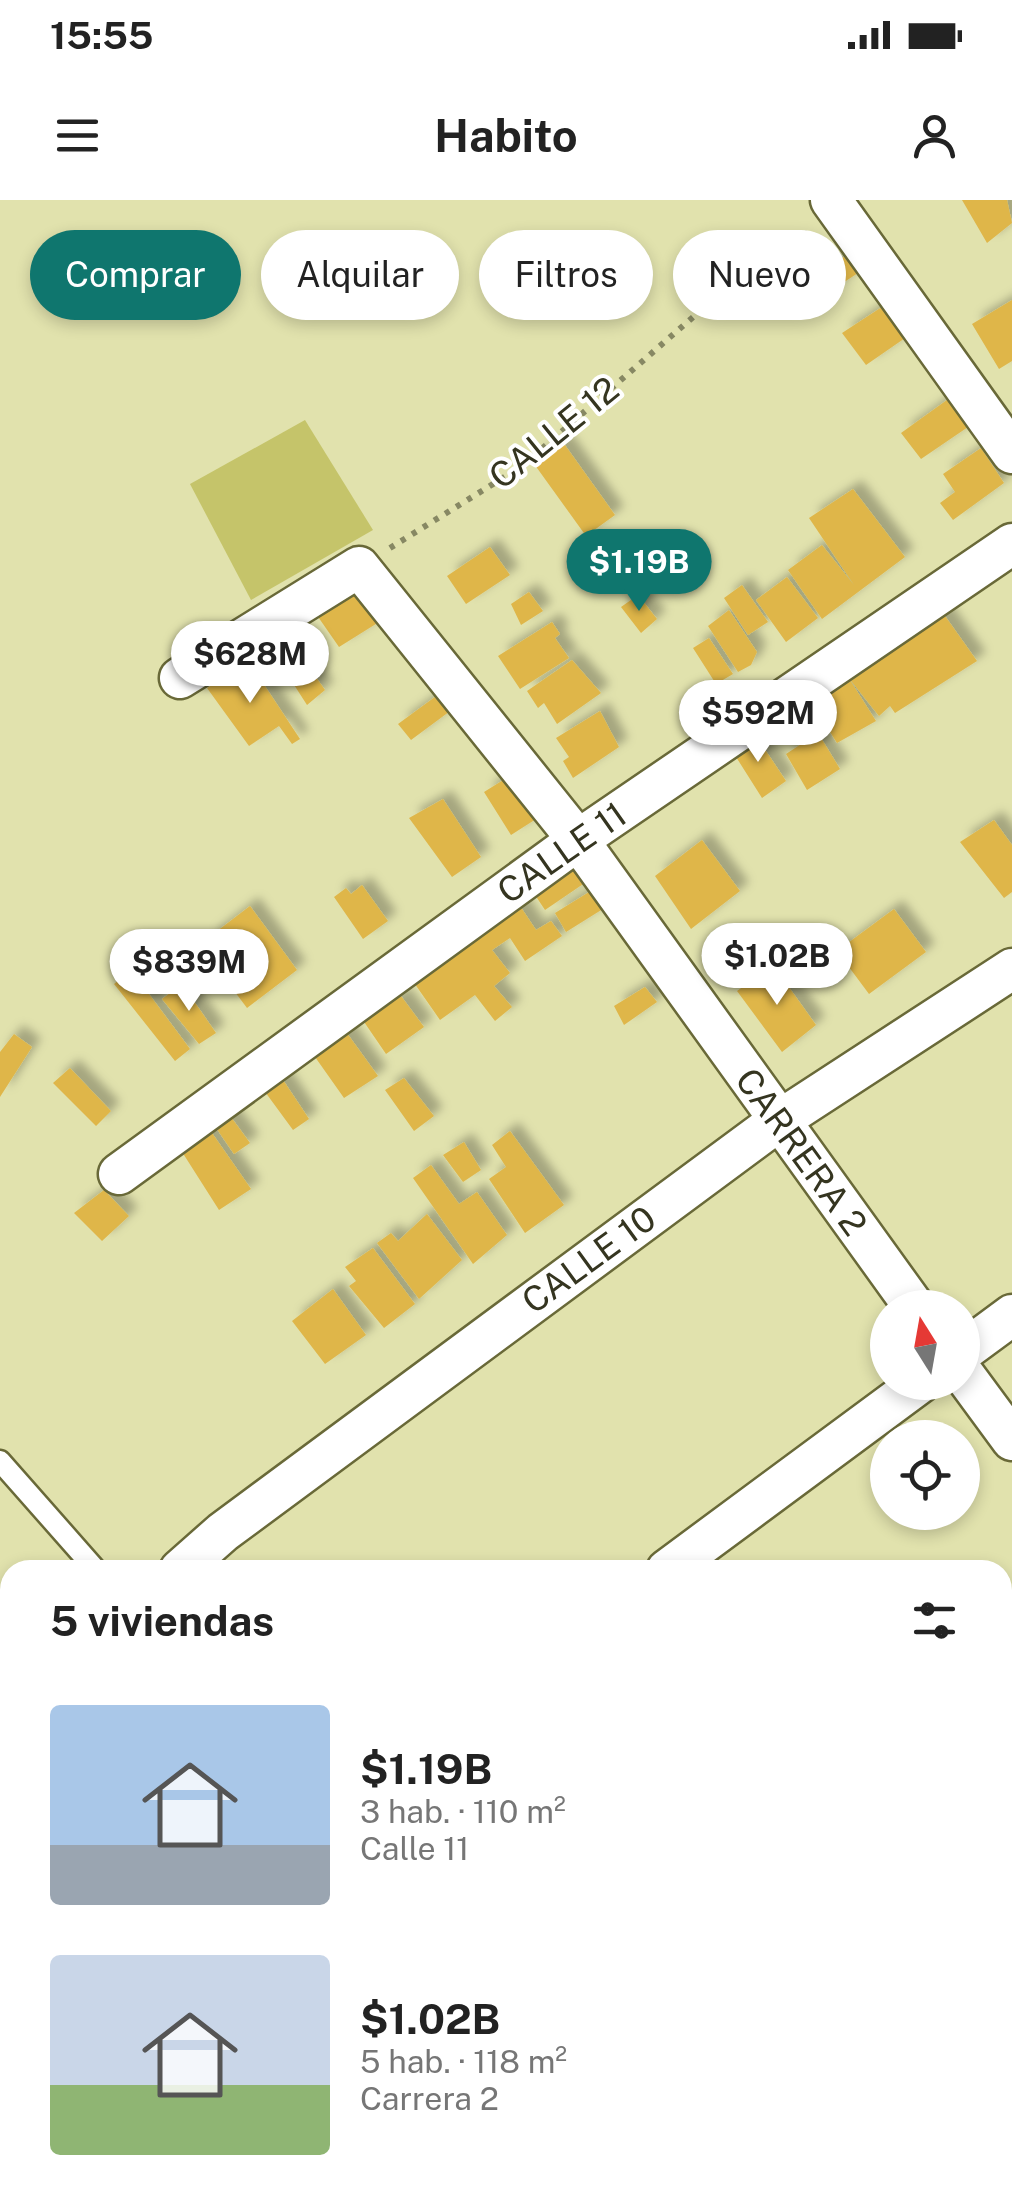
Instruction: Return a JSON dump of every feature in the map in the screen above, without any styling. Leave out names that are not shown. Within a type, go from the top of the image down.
[{"type":"street","points":[[844,205],[1012,453]]},
{"type":"street","name":"CALLE 11","points":[[120,1174],[578,840],[1012,544]]},
{"type":"street","points":[[180,678],[359,567]]},
{"type":"street","name":"CARRERA 2","points":[[359,567],[578,840],[777,1122],[902,1290]]},
{"type":"street","name":"CALLE 10","points":[[191,1560],[222,1532],[777,1122],[1012,969]]},
{"type":"street","points":[[980,1338],[1012,1314]]},
{"type":"street","points":[[980,1396],[1012,1440]]},
{"type":"street","points":[[681,1560],[897,1400]]},
{"type":"lane","points":[[0,1462],[87,1560]]},
{"type":"path","name":"CALLE 12","points":[[359,567],[522,466],[753,265],[844,205]]},
{"type":"shaded area","points":[[305,420],[373,530],[251,600],[190,484]]},
{"type":"building","points":[[962,200],[1007,200],[1012,223],[987,243]]},
{"type":"building","points":[[846,256],[861,271],[846,281]]},
{"type":"building","points":[[1012,300],[1012,361],[999,369],[972,324]]},
{"type":"building","points":[[885,305],[908,336],[866,365],[842,333]]},
{"type":"building","points":[[947,400],[968,427],[921,459],[901,433]]},
{"type":"building","points":[[562,441],[615,515],[586,536],[532,461]]},
{"type":"building","points":[[981,448],[1004,483],[953,520],[940,503],[955,492],[943,474]]},
{"type":"building","points":[[853,489],[905,557],[822,619],[788,570],[822,545],[854,585],[809,518]]},
{"type":"building","points":[[490,547],[510,575],[466,604],[447,576]]},
{"type":"building","points":[[366,576],[395,612],[339,647],[314,611]]},
{"type":"building","points":[[787,577],[818,618],[786,642],[756,600]]},
{"type":"building","points":[[742,585],[768,622],[748,635],[724,598]]},
{"type":"building","points":[[529,592],[543,611],[521,625],[511,604]]},
{"type":"building","points":[[638,595],[657,619],[641,633],[621,607]]},
{"type":"building","points":[[940,609],[977,661],[895,713],[890,706],[879,716],[848,677],[876,721],[837,743],[808,697]]},
{"type":"building","points":[[729,610],[757,652],[751,665],[738,672],[708,626]]},
{"type":"building","points":[[552,622],[560,634],[555,638],[569,658],[520,689],[498,656]]},
{"type":"building","points":[[287,636],[325,690],[307,705],[271,649]]},
{"type":"building","points":[[709,638],[733,674],[716,684],[693,648]]},
{"type":"building","points":[[572,660],[601,693],[557,724],[544,703],[538,708],[527,691]]},
{"type":"building","points":[[249,662],[300,739],[292,744],[279,726],[249,746],[207,688]]},
{"type":"building","points":[[450,686],[465,700],[411,740],[398,724]]},
{"type":"building","points":[[600,711],[619,747],[573,778],[563,761],[569,757],[556,738]]},
{"type":"building","points":[[754,733],[786,781],[762,798],[731,749]]},
{"type":"building","points":[[818,733],[840,769],[807,790],[786,754]]},
{"type":"building","points":[[521,769],[547,812],[511,835],[484,792]]},
{"type":"building","points":[[443,799],[481,857],[452,877],[409,818]]},
{"type":"building","points":[[994,820],[1012,845],[1012,892],[1004,898],[960,842]]},
{"type":"building","points":[[702,840],[740,891],[691,929],[655,876]]},
{"type":"building","points":[[581,859],[592,878],[545,910],[533,892]]},
{"type":"building","points":[[362,885],[388,921],[363,939],[334,897],[346,888],[351,894]]},
{"type":"building","points":[[594,889],[606,907],[566,932],[555,913]]},
{"type":"building","points":[[518,903],[536,930],[551,921],[562,936],[525,961],[510,938],[492,950],[510,973],[494,986],[512,1007],[495,1021],[475,995],[440,1020],[410,977]]},
{"type":"building","points":[[250,906],[297,970],[247,1008],[211,960],[221,953],[208,938]]},
{"type":"building","points":[[894,909],[926,952],[869,994],[837,951]]},
{"type":"building","points":[[773,965],[816,1025],[782,1052],[737,991]]},
{"type":"building","points":[[131,970],[190,1049],[175,1061],[114,984]]},
{"type":"building","points":[[182,984],[216,1033],[199,1044],[162,999]]},
{"type":"building","points":[[645,987],[657,1002],[624,1025],[614,1006]]},
{"type":"building","points":[[401,996],[424,1027],[386,1054],[360,1016],[378,1003],[381,1008]]},
{"type":"building","points":[[341,1025],[378,1076],[344,1098],[308,1047]]},
{"type":"building","points":[[14,1034],[32,1047],[0,1097],[0,1052]]},
{"type":"building","points":[[70,1068],[111,1111],[96,1126],[53,1083]]},
{"type":"building","points":[[277,1071],[309,1119],[293,1130],[260,1085]]},
{"type":"building","points":[[404,1078],[434,1116],[414,1131],[385,1090]]},
{"type":"building","points":[[225,1109],[250,1143],[234,1154],[210,1119]]},
{"type":"building","points":[[205,1123],[251,1189],[219,1210],[177,1144]]},
{"type":"building","points":[[510,1131],[564,1205],[525,1233],[489,1179],[506,1167],[492,1145]]},
{"type":"building","points":[[464,1142],[481,1170],[463,1182],[443,1155]]},
{"type":"building","points":[[431,1165],[459,1204],[477,1192],[507,1235],[473,1264],[413,1178]]},
{"type":"building","points":[[104,1190],[129,1216],[102,1241],[74,1213]]},
{"type":"building","points":[[427,1214],[462,1260],[419,1299],[377,1243],[391,1233],[398,1241]]},
{"type":"building","points":[[373,1248],[415,1304],[384,1328],[349,1286],[356,1281],[345,1267]]},
{"type":"building","points":[[333,1289],[366,1335],[325,1364],[292,1321]]}]
